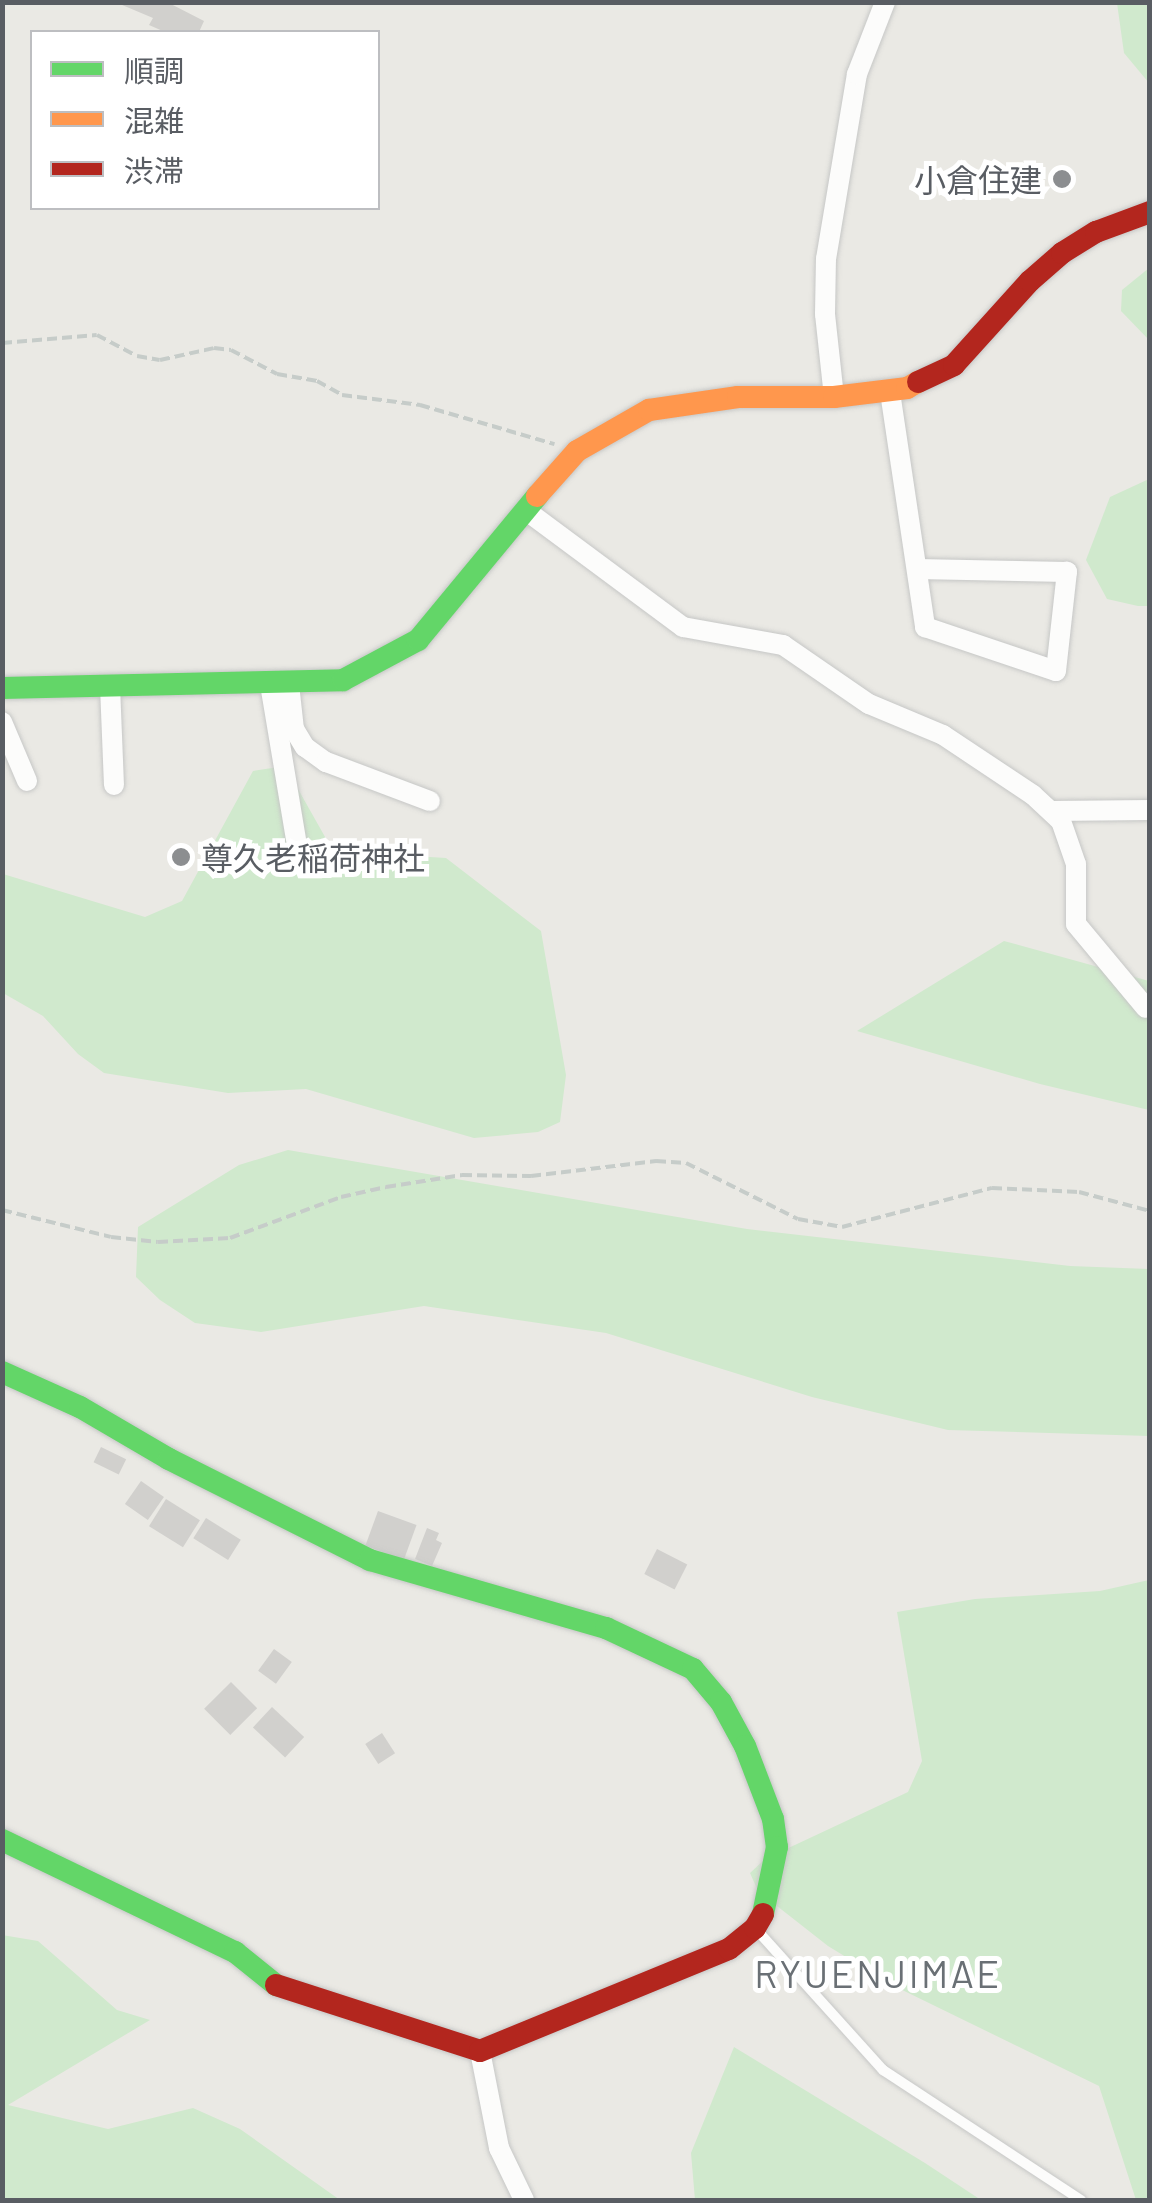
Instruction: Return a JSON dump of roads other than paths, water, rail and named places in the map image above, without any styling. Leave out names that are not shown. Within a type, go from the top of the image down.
[{"type":"street","points":[[834,397],[825,314],[826,259],[857,74],[885,2]]},
{"type":"street","points":[[2,688],[343,680],[418,640],[577,450],[649,410],[738,397],[834,397],[890,392],[954,365],[1030,281],[1062,253],[1096,232],[1150,212]]},
{"type":"street","points":[[890,392],[926,627],[1056,672],[1066,572],[917,568]]},
{"type":"street","points":[[528,512],[683,627],[783,645],[869,704],[944,735],[1062,820],[1076,864],[1076,924],[1146,1008]]},
{"type":"street","points":[[279,684],[294,729],[305,747],[326,762],[430,801]]},
{"type":"street","points":[[279,684],[298,852]]},
{"type":"street","points":[[110,686],[114,785]]},
{"type":"street","points":[[2,722],[27,781]]},
{"type":"street","points":[[1051,812],[1150,810]]},
{"type":"street","points":[[2,1372],[80,1407],[169,1459],[370,1560],[606,1628],[693,1670],[721,1702],[745,1746],[774,1819],[776,1877],[756,1928],[729,1949],[480,2051],[283,1990],[234,1952],[2,1840]]},
{"type":"street","points":[[480,2051],[499,2148],[524,2200]]},
{"type":"lane","points":[[756,1928],[883,2070],[1081,2200]]},
{"type":"place","name":"小倉住建","points":[[1062,179]]},
{"type":"place","name":"尊久老稲荷神社","points":[[181,857]]},
{"type":"district","name":"RYUENJIMAE","points":[[878,1974]]}]
